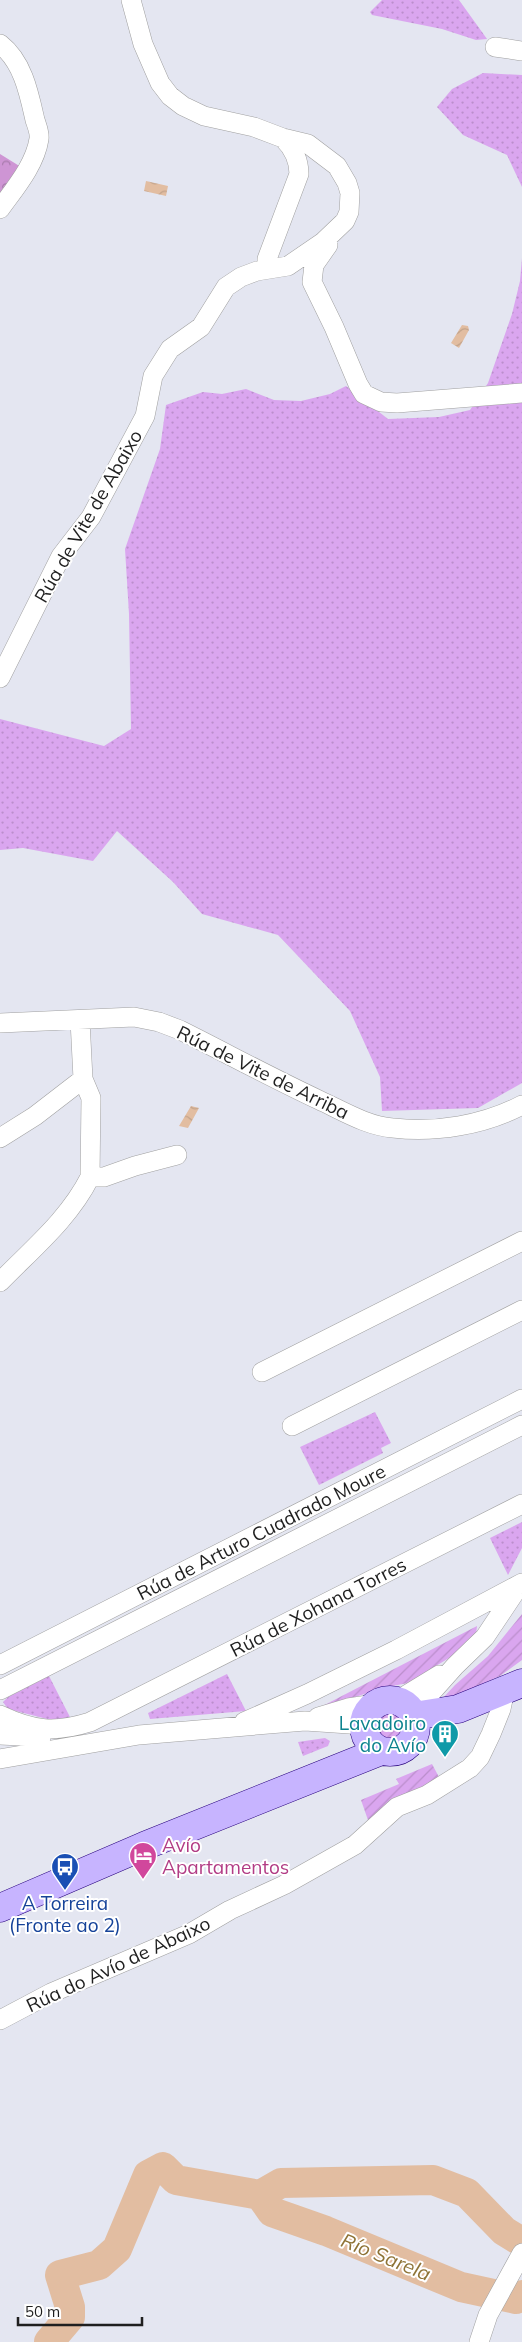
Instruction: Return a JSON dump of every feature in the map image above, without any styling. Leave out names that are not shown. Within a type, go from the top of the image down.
[{"type":"main road","points":[[1,1908],[301,1782],[391,1723],[458,1709],[514,1687]]},
{"type":"street","name":"Rúa de Vite de Abaixo","points":[[0,678],[62,556],[92,517],[145,416],[153,376],[170,349],[201,327],[226,287],[240,277],[267,269],[288,266],[332,234],[345,221],[349,212],[350,193],[347,183],[337,166],[308,144],[283,138],[254,127],[204,116],[183,106],[170,96],[160,84],[143,44],[131,0]]},
{"type":"street","points":[[0,44],[12,56],[22,75],[40,137],[26,172],[0,210]]},
{"type":"street","points":[[495,47],[522,51]]},
{"type":"street","points":[[267,269],[267,259],[299,174],[299,165],[291,146],[283,138]]},
{"type":"street","name":"Rúa de Vite de Abaixo","points":[[332,234],[334,239],[317,258],[314,265],[312,282],[364,394],[381,402],[397,403],[522,393]]},
{"type":"street","name":"Rúa de Vite de Arriba","points":[[0,1023],[134,1017],[159,1022],[180,1030],[360,1119],[393,1128],[481,1123],[501,1116],[522,1105]]},
{"type":"street","points":[[0,1282],[56,1226],[90,1177],[91,1098],[83,1079],[80,1020]]},
{"type":"street","points":[[0,1138],[35,1116],[83,1079]]},
{"type":"street","points":[[90,1177],[104,1177],[135,1166],[177,1155]]},
{"type":"street","points":[[262,1372],[522,1241]]},
{"type":"street","points":[[292,1426],[522,1310]]},
{"type":"street","name":"Rúa de Arturo Cuadrado Moure","points":[[0,1665],[522,1399]]},
{"type":"street","name":"Rúa de Arturo Cuadrado Moure","points":[[0,1690],[522,1425]]},
{"type":"street","name":"Rúa de Xohana Torres","points":[[0,1715],[15,1722],[44,1730],[66,1730],[90,1722],[522,1504]]},
{"type":"street","points":[[0,1759],[139,1735],[302,1722],[348,1708],[391,1723],[486,1637],[521,1583]]},
{"type":"street","points":[[236,1727],[307,1694],[469,1613],[521,1583]]},
{"type":"street","name":"Rúa do Avío de Abaixo","points":[[0,2020],[51,1993],[190,1934],[230,1910],[284,1885],[355,1845],[397,1807],[427,1795],[470,1768],[480,1757],[501,1709],[514,1687]]},
{"type":"street","points":[[302,1722],[295,1715],[295,1708],[307,1694]]},
{"type":"street","points":[[113,1711],[133,1727],[139,1735]]},
{"type":"street","points":[[83,1744],[90,1722]]},
{"type":"street","points":[[0,1735],[48,1737],[83,1744]]},
{"type":"street","points":[[479,2342],[488,2315],[522,2253]]},
{"type":"shaded area","points":[[382,0],[459,0],[487,39],[476,40],[442,29],[372,15],[370,12]]},
{"type":"shaded area","points":[[483,73],[522,75],[522,187],[507,155],[463,135],[437,107],[452,89]]},
{"type":"shaded area","points":[[522,258],[522,1083],[478,1108],[382,1111],[380,1077],[350,1011],[278,935],[202,914],[173,882],[117,831],[93,861],[23,848],[0,850],[0,719],[104,746],[131,729],[129,614],[125,549],[160,449],[166,405],[203,392],[222,394],[246,389],[274,400],[301,401],[330,394],[346,386],[388,419],[439,417],[470,410],[488,383],[512,314],[520,281]]},
{"type":"shaded area","points":[[375,1412],[391,1443],[381,1448],[383,1453],[319,1485],[300,1447]]},
{"type":"shaded area","points":[[522,1522],[522,1548],[508,1575],[490,1538]]},
{"type":"shaded area","points":[[522,1614],[522,1660],[500,1676],[445,1700],[443,1698],[488,1656]]},
{"type":"shaded area","points":[[477,1626],[476,1635],[468,1643],[449,1658],[408,1683],[382,1688],[311,1712]]},
{"type":"shaded area","points":[[227,1674],[246,1711],[150,1719],[148,1713]]},
{"type":"shaded area","points":[[49,1676],[71,1719],[59,1722],[8,1709],[3,1702],[8,1697]]},
{"type":"shaded area","points":[[391,1709],[403,1714],[408,1726],[403,1738],[391,1743],[379,1738],[374,1726],[379,1714]]},
{"type":"shaded area","points":[[325,1738],[330,1741],[328,1746],[303,1756],[298,1742]]},
{"type":"shaded area","points":[[432,1764],[440,1779],[402,1797],[369,1823],[361,1800],[399,1784],[396,1779]]},
{"type":"green space","points":[[0,154],[21,167],[0,198]]},
{"type":"water","points":[[146,181],[168,186],[166,196],[144,191]]},
{"type":"water","points":[[462,325],[468,326],[469,330],[459,348],[451,343]]},
{"type":"water","points":[[191,1106],[199,1108],[188,1128],[179,1126]]},
{"type":"waterway","name":"Río Sarela","points":[[49,2342],[70,2317],[70,2307],[60,2275],[99,2265],[117,2249],[148,2175],[163,2167],[176,2180],[260,2195],[281,2183],[433,2180],[467,2193],[504,2231],[522,2242]]},
{"type":"waterway","name":"Río Sarela","points":[[260,2195],[272,2212],[326,2231],[461,2287],[516,2299],[522,2295]]},
{"type":"place","name":"Lavadoiro do Avío","points":[[445,1758]]},
{"type":"place","name":"Avío Apartamentos","points":[[143,1880]]},
{"type":"place","name":"A Torreira (Fronte ao 2)","points":[[65,1891]]}]
